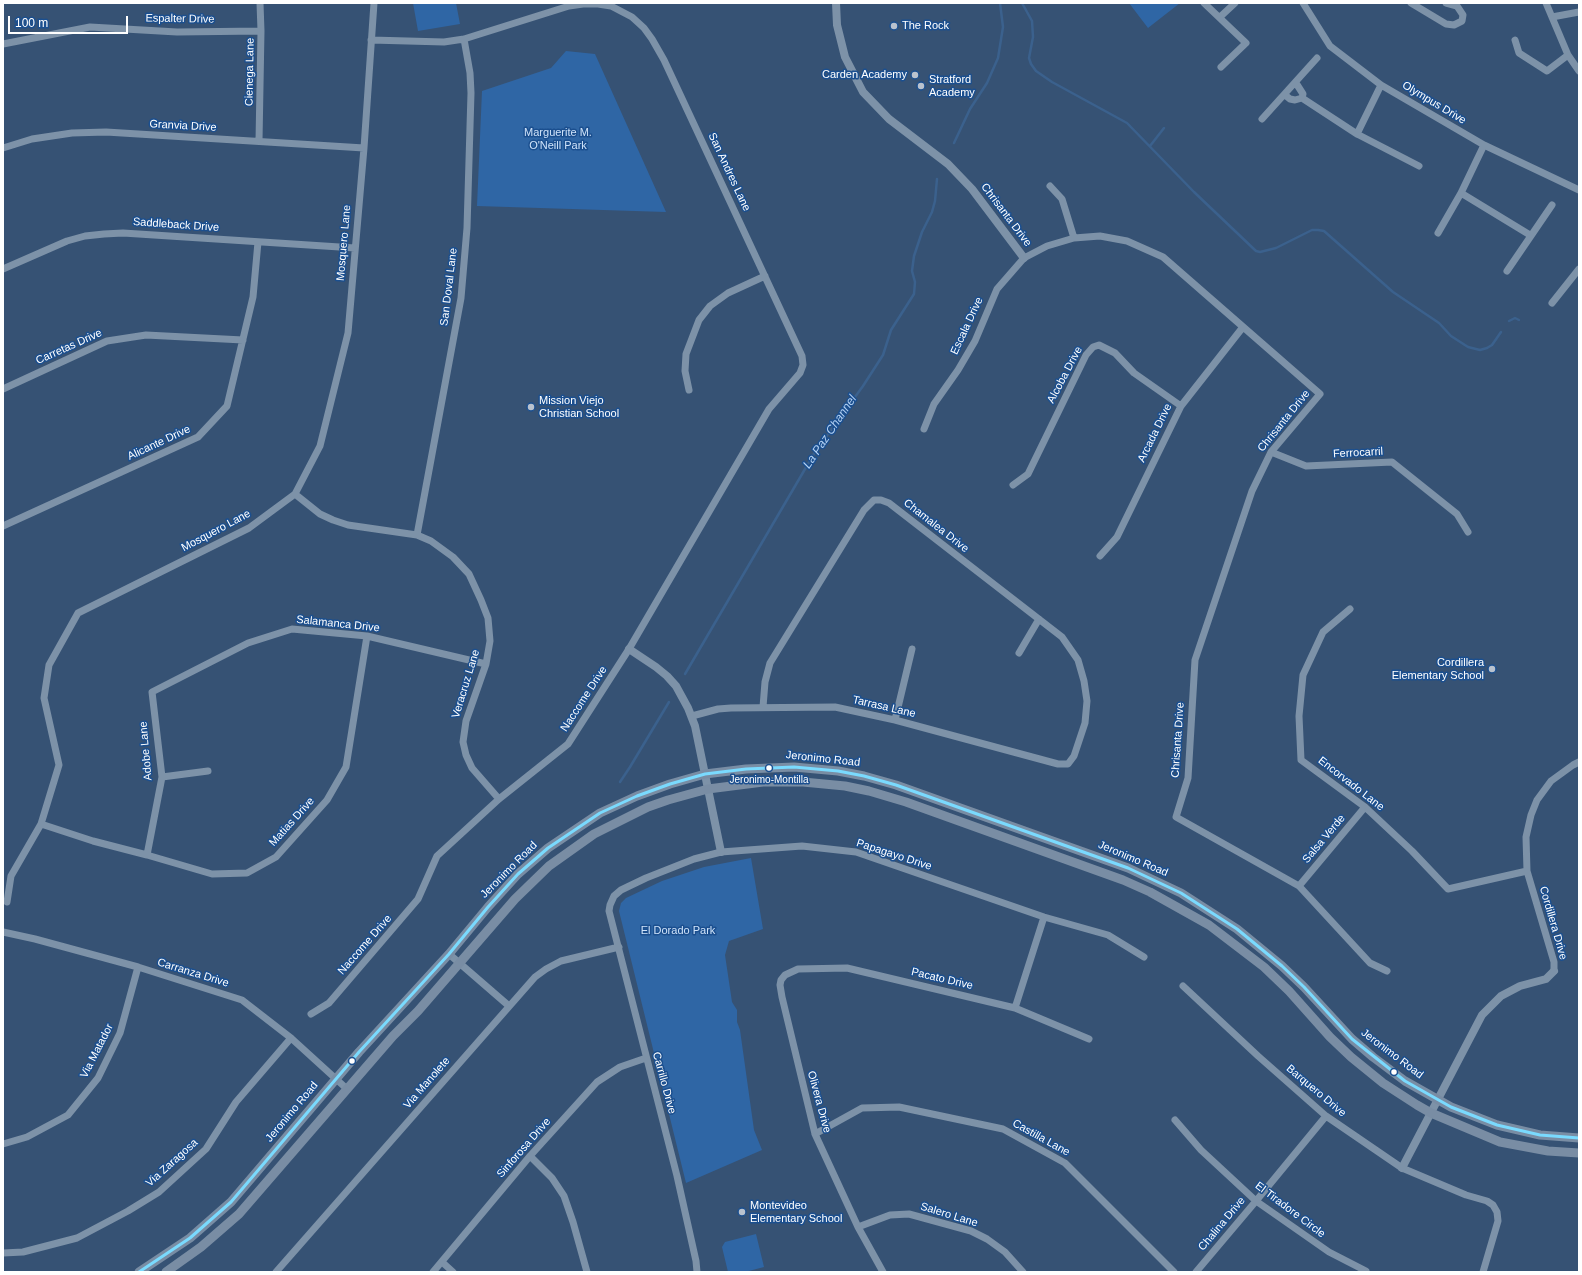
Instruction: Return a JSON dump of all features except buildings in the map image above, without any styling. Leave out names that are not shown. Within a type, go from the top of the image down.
[{"type":"main road","name":"Jeronimo Road","points":[[139,1272],[190,1238],[220,1212],[245,1187],[336,1080],[449,954],[488,907],[518,874],[548,848],[571,831],[600,814],[637,796],[670,784],[705,774],[746,769],[794,767],[838,771],[864,776],[896,785],[1128,868],[1181,893],[1237,929],[1282,966],[1304,987],[1352,1039],[1405,1081],[1438,1100],[1497,1125],[1540,1135],[1579,1138]]},
{"type":"main road","points":[[166,1272],[201,1247],[239,1214],[393,1036],[418,1011],[524,889],[549,866],[594,834],[634,813],[668,800],[708,789],[763,782],[792,781],[870,791],[906,802],[1122,880],[1150,892],[1209,925],[1239,947],[1264,967],[1289,991],[1330,1038],[1351,1057],[1383,1083],[1432,1113],[1500,1142],[1548,1151],[1579,1153]]},
{"type":"street","name":"Cienega Lane","points":[[259,141],[260,3]]},
{"type":"street","name":"Mosquero Lane","points":[[7,902],[11,876],[41,824],[59,765],[44,698],[49,665],[78,613],[250,528],[295,494],[320,446],[348,333],[364,148],[374,3]]},
{"type":"street","name":"Chrisanta Drive","points":[[836,3],[837,26],[845,57],[863,92],[889,119],[948,164],[972,189],[1024,258],[1047,246],[1074,238],[1100,236],[1127,240],[1163,257],[1320,394],[1271,452],[1252,491],[1195,660],[1188,778],[1176,817],[1299,886],[1370,962],[1387,971]]},
{"type":"street","points":[[1204,3],[1246,43],[1221,67]]},
{"type":"street","points":[[1220,17],[1235,3]]},
{"type":"street","name":"Olympus Drive","points":[[1303,3],[1330,46],[1381,85],[1484,145],[1579,190]]},
{"type":"street","points":[[1411,3],[1446,24],[1454,25],[1462,20],[1462,15],[1457,6],[1446,3]]},
{"type":"street","points":[[1546,3],[1568,55],[1579,71]]},
{"type":"street","name":"San Andres Lane","points":[[464,39],[569,6],[583,4],[611,6],[632,17],[644,28],[664,60],[802,356],[803,365]]},
{"type":"street","points":[[1552,17],[1579,12]]},
{"type":"street","name":"Espalter Drive","points":[[3,44],[90,28],[177,32],[261,30]]},
{"type":"street","points":[[372,40],[444,42],[464,39]]},
{"type":"street","name":"San Doval Lane","points":[[417,535],[461,298],[467,228],[471,93],[470,73],[464,39]]},
{"type":"street","points":[[1514,40],[1520,53],[1547,71],[1568,55]]},
{"type":"street","points":[[1262,119],[1317,58]]},
{"type":"street","points":[[1296,83],[1303,94],[1302,98]]},
{"type":"street","points":[[1357,134],[1381,85]]},
{"type":"street","points":[[1285,95],[1290,99],[1295,100],[1302,98],[1357,134],[1419,166]]},
{"type":"street","name":"Granvia Drive","points":[[3,148],[32,139],[72,133],[106,132],[364,148]]},
{"type":"street","points":[[1438,233],[1461,193],[1484,145]]},
{"type":"street","points":[[1050,186],[1062,199],[1074,238]]},
{"type":"street","points":[[1461,193],[1530,235]]},
{"type":"street","points":[[1507,271],[1530,235],[1552,205]]},
{"type":"street","name":"Saddleback Drive","points":[[3,269],[67,241],[104,234],[123,233],[355,248]]},
{"type":"street","name":"Alicante Drive","points":[[3,526],[198,437],[227,406],[253,297],[258,242]]},
{"type":"street","name":"Escala Drive","points":[[924,429],[934,404],[958,370],[975,341],[997,289],[1024,258]]},
{"type":"street","points":[[1552,303],[1576,279],[1579,268]]},
{"type":"street","points":[[689,390],[685,371],[686,354],[698,320],[710,306],[728,293],[765,276]]},
{"type":"street","name":"Arcada Drive","points":[[1100,556],[1117,537],[1181,406],[1243,328]]},
{"type":"street","name":"Carretas Drive","points":[[3,389],[107,341],[146,335],[243,340]]},
{"type":"street","name":"Alcoba Drive","points":[[1013,485],[1028,474],[1086,355],[1093,347],[1099,344],[1115,353],[1134,373],[1181,406]]},
{"type":"street","name":"Naccome Drive","points":[[311,1014],[329,1003],[418,900],[437,856],[499,799],[568,744],[629,649],[769,409],[800,373],[803,365]]},
{"type":"street","name":"Ferrocarril","points":[[1271,452],[1306,466],[1392,462],[1457,514],[1468,532]]},
{"type":"street","name":"Veracruz Lane","points":[[295,494],[320,514],[333,520],[356,526],[417,535],[431,541],[453,557],[469,574],[476,586],[486,613],[490,629],[490,641],[486,664],[466,722],[463,742],[466,755],[472,768],[499,799]]},
{"type":"street","name":"Chamalea Drive","points":[[763,707],[765,682],[770,663],[864,510],[874,500],[881,500],[889,503],[1062,637],[1078,660],[1084,681],[1087,701],[1085,723],[1074,756],[1068,764]]},
{"type":"street","name":"Encorvado Lane","points":[[1350,609],[1322,632],[1303,675],[1299,716],[1301,760],[1365,806],[1412,851],[1448,889],[1527,871]]},
{"type":"street","points":[[1019,653],[1039,619]]},
{"type":"street","name":"Salamanca Drive","points":[[152,692],[248,643],[292,629],[367,636],[486,664]]},
{"type":"street","name":"Matias Drive","points":[[41,824],[93,841],[212,874],[247,873],[276,857],[327,800],[346,767],[367,636]]},
{"type":"street","points":[[629,649],[667,676],[683,697],[692,716],[721,852]]},
{"type":"street","points":[[895,720],[912,649]]},
{"type":"street","name":"Adobe Lane","points":[[147,855],[162,777],[152,692]]},
{"type":"street","name":"Tarrasa Lane","points":[[692,716],[718,709],[763,707],[835,707],[895,720],[1058,764],[1068,764]]},
{"type":"street","name":"Cordillera Drive","points":[[1402,1168],[1482,1016],[1501,996],[1520,986],[1546,979],[1554,972],[1554,962],[1527,871],[1526,837],[1531,815],[1538,800],[1551,781],[1579,762]]},
{"type":"street","points":[[162,777],[208,771]]},
{"type":"street","name":"Salsa Verde","points":[[1299,886],[1365,806]]},
{"type":"street","name":"Papagayo Drive","points":[[612,900],[621,890],[646,878],[694,859],[721,852],[802,846],[856,852],[1044,917],[1108,935],[1144,957]]},
{"type":"street","name":"Carrillo Drive","points":[[612,900],[610,910],[646,1058],[677,1176],[696,1261],[697,1272]]},
{"type":"street","points":[[1015,1008],[1044,917]]},
{"type":"street","name":"Carranza Drive","points":[[3,932],[35,939],[138,967],[242,1000],[291,1038],[347,1089]]},
{"type":"street","name":"Via Manolete","points":[[276,1272],[535,977],[557,963],[619,947]]},
{"type":"street","points":[[449,954],[510,1006]]},
{"type":"street","name":"Via Matador","points":[[3,1144],[27,1137],[68,1115],[98,1078],[120,1033],[138,967]]},
{"type":"street","name":"Pacato Drive","points":[[785,975],[798,969],[847,968],[1015,1008],[1089,1039]]},
{"type":"street","name":"Olivera Drive","points":[[785,975],[781,980],[780,985],[782,997],[815,1134],[858,1227],[883,1272]]},
{"type":"street","name":"Barquero Drive","points":[[1182,986],[1326,1116],[1402,1168],[1466,1195],[1487,1201],[1496,1209],[1498,1221],[1483,1272]]},
{"type":"street","name":"Via Zaragosa","points":[[3,1253],[23,1252],[77,1238],[128,1211],[159,1192],[206,1148],[236,1102],[291,1038]]},
{"type":"street","name":"Sinforosa Drive","points":[[433,1272],[530,1156],[597,1082],[620,1067],[646,1058]]},
{"type":"street","name":"Castilla Lane","points":[[815,1134],[862,1108],[899,1107],[1003,1129],[1066,1163],[1174,1272]]},
{"type":"street","name":"Chalina Drive","points":[[1196,1272],[1326,1116]]},
{"type":"street","name":"El Tiradore Circle","points":[[1175,1120],[1202,1150],[1256,1201],[1329,1252],[1366,1270]]},
{"type":"street","points":[[530,1156],[552,1178],[564,1196],[587,1272]]},
{"type":"street","name":"Salero Lane","points":[[858,1227],[890,1215],[909,1214],[971,1231],[1005,1252],[1023,1272]]},
{"type":"street","points":[[442,1262],[453,1272]]},
{"type":"green space","points":[[413,3],[456,3],[460,24],[418,31]]},
{"type":"green space","points":[[1129,3],[1180,3],[1148,28]]},
{"type":"green space","name":"Marguerite M. O'Neill Park","points":[[566,51],[595,54],[666,212],[477,206],[482,91],[551,68]]},
{"type":"green space","name":"El Dorado Park","points":[[751,858],[763,929],[729,941],[725,955],[732,1002],[737,1010],[737,1022],[740,1030],[754,1130],[762,1150],[686,1183],[619,911],[621,903],[626,898],[662,881],[704,867]]},
{"type":"green space","points":[[756,1234],[764,1267],[745,1272],[728,1272],[722,1247],[725,1242]]},
{"type":"waterway","name":"La Paz Channel","points":[[954,143],[970,109],[987,83],[998,58],[1003,27],[1000,3]]},
{"type":"waterway","points":[[1022,3],[1032,21],[1033,37],[1029,58],[1036,71],[1052,82],[1127,123],[1194,192],[1256,251],[1260,252],[1276,248],[1312,230],[1324,231],[1393,292],[1439,323],[1451,336],[1468,347],[1480,350],[1487,348],[1492,345],[1501,332]]},
{"type":"waterway","points":[[1150,146],[1164,128]]},
{"type":"waterway","name":"La Paz Channel","points":[[685,674],[815,452],[863,386],[883,355],[891,330],[914,294],[915,282],[912,271],[914,256],[922,232],[932,212],[935,201],[937,179]]},
{"type":"waterway","points":[[1509,321],[1515,318],[1519,320]]},
{"type":"waterway","name":"La Paz Channel","points":[[620,782],[669,702]]},
{"type":"transit line","points":[[139,1272],[190,1238],[231,1202],[359,1052],[449,954],[488,907],[518,874],[548,848],[600,813],[637,796],[670,784],[705,774],[746,769],[794,767],[838,771],[864,776],[896,785],[1128,868],[1181,893],[1237,929],[1282,966],[1304,987],[1352,1039],[1405,1081],[1451,1107],[1497,1125],[1540,1135],[1579,1138]]},
{"type":"place","name":"The Rock","points":[[894,26]]},
{"type":"place","name":"Carden Academy","points":[[915,75]]},
{"type":"place","name":"Stratford Academy","points":[[921,86]]},
{"type":"place","name":"Mission Viejo Christian School","points":[[531,407]]},
{"type":"place","name":"Cordillera Elementary School","points":[[1492,669]]},
{"type":"place","name":"Jeronimo-Montilla","points":[[769,768]]},
{"type":"place","name":"Montevideo Elementary School","points":[[742,1212]]}]
